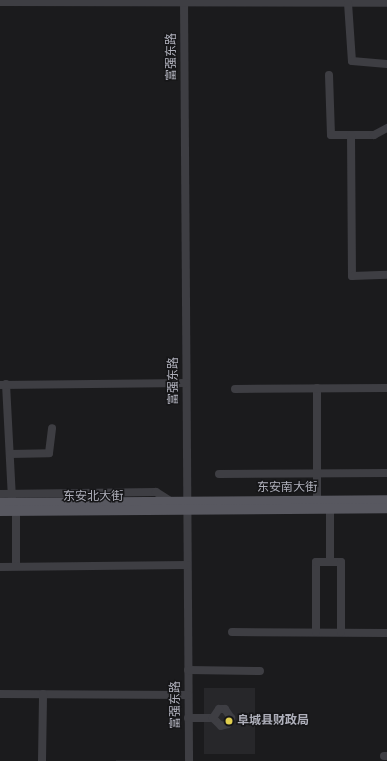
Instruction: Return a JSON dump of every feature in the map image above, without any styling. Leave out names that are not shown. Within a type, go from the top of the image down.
[{"type":"main road","name":"东安南大街","points":[[187,506],[387,500]]},
{"type":"main road","name":"东安北大街","points":[[0,511],[14,502],[187,506]]},
{"type":"main road","name":"东安北大街","points":[[0,503],[172,502],[187,506]]},
{"type":"main road","name":"东安南大街","points":[[187,506],[330,509],[387,508]]},
{"type":"street","points":[[0,2],[184,1],[387,3]]},
{"type":"street","name":"富强东路","points":[[184,1],[189,761]]},
{"type":"street","points":[[348,3],[352,61],[387,64]]},
{"type":"street","points":[[329,75],[331,135],[380,135],[387,128]]},
{"type":"street","points":[[351,135],[352,276],[387,275]]},
{"type":"street","points":[[16,566],[14,502],[3,385],[186,383]]},
{"type":"street","points":[[235,388],[387,388]]},
{"type":"street","points":[[317,388],[317,501]]},
{"type":"street","points":[[10,454],[49,453],[52,428]]},
{"type":"street","points":[[219,474],[387,473]]},
{"type":"street","points":[[0,494],[14,502]]},
{"type":"street","points":[[330,509],[330,562]]},
{"type":"street","points":[[316,632],[316,562],[341,562],[341,632]]},
{"type":"street","points":[[0,567],[187,565]]},
{"type":"street","points":[[232,632],[387,633]]},
{"type":"street","points":[[188,670],[260,670]]},
{"type":"street","points":[[0,694],[188,695]]},
{"type":"street","points":[[42,694],[42,761]]},
{"type":"street","points":[[188,718],[213,718]]},
{"type":"shaded area","name":"阜城县财政局","points":[[204,688],[255,688],[255,754],[204,754]]},
{"type":"shaded area","points":[[116,760],[171,761],[116,761]]},
{"type":"place","name":"阜城县财政局","points":[[229,721]]}]
